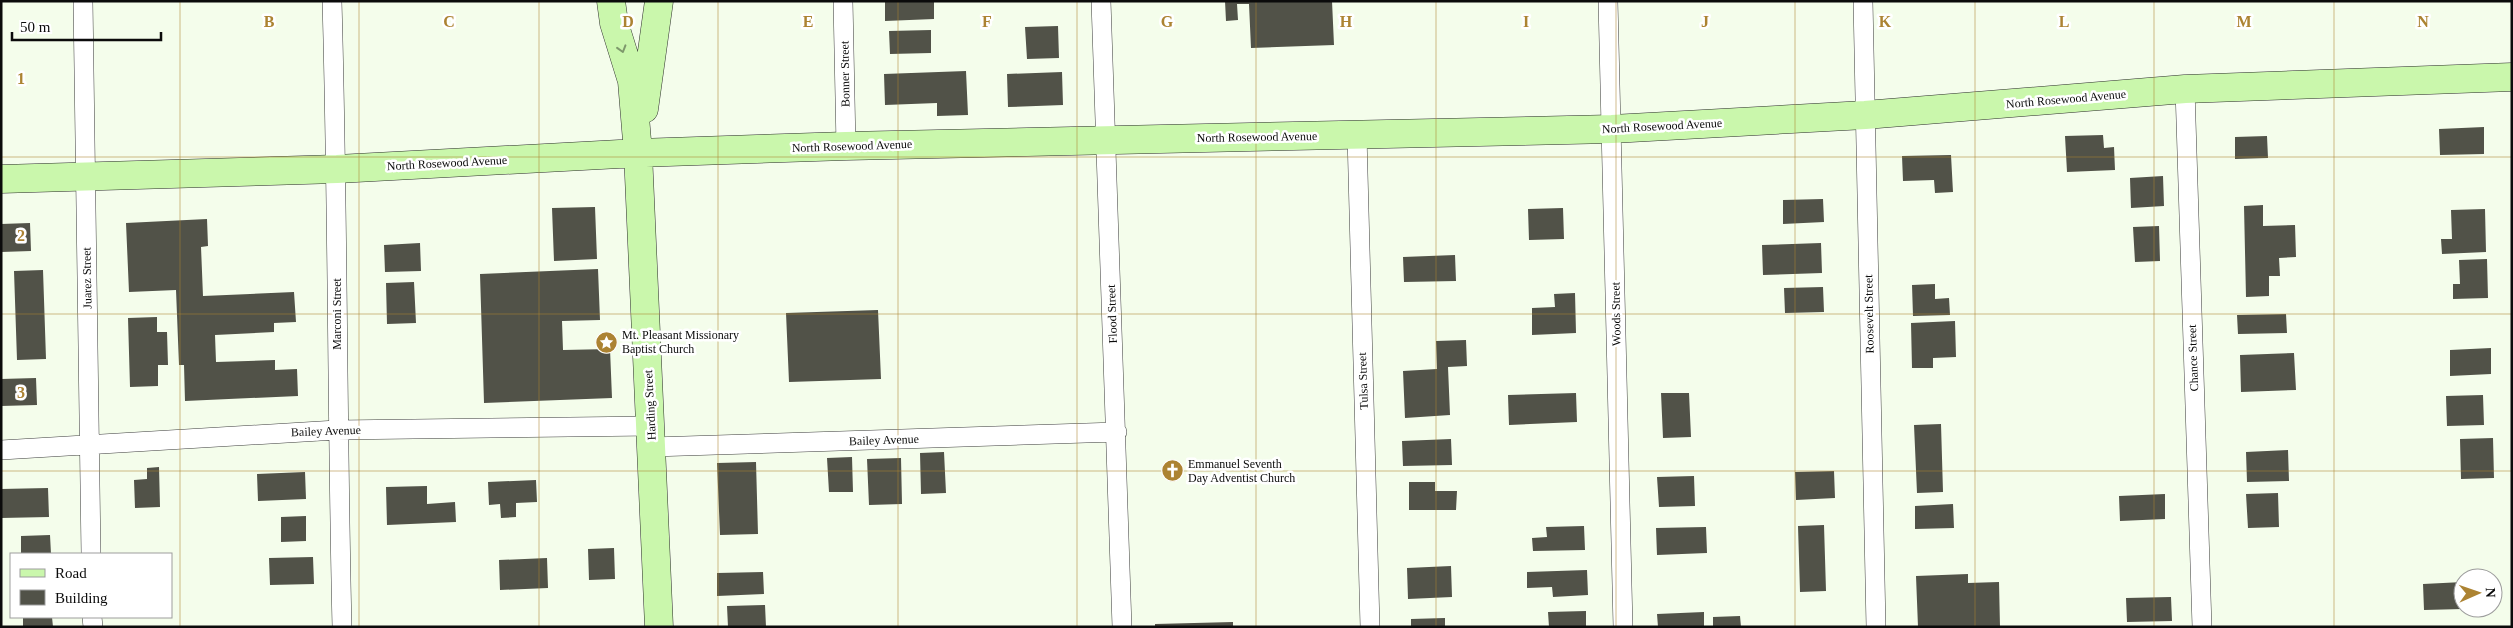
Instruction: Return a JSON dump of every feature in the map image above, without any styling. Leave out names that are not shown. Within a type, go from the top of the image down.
[{"type":"street","name":"Juarez Street","points":[[83,1],[91,553]]},
{"type":"street","name":"Marconi Street","points":[[332,1],[337,168],[337,430],[342,627]]},
{"type":"street","name":"Harding Street","points":[[612,1],[614,23],[632,82],[638,153],[659,627]]},
{"type":"street","name":"Harding Street","points":[[638,153],[659,1]]},
{"type":"street","name":"Bonner Street","points":[[843,1],[846,146]]},
{"type":"street","name":"Flood Street","points":[[1100,1],[1122,627]]},
{"type":"street","name":"Woods Street","points":[[1608,1],[1622,627]]},
{"type":"street","name":"Roosevelt Street","points":[[1863,1],[1876,627]]},
{"type":"street","name":"North Rosewood Avenue","points":[[1,179],[337,168],[638,153],[846,146],[1612,129],[1865,115],[2185,89],[2512,77]]},
{"type":"street","name":"Chance Street","points":[[2185,89],[2202,627]]},
{"type":"street","name":"Tulsa Street","points":[[1357,135],[1370,627]]},
{"type":"street","name":"Bailey Avenue","points":[[1,450],[337,430],[651,437],[1116,432]]},
{"type":"building","points":[[885,1],[934,1],[934,19],[885,21]]},
{"type":"building","points":[[1225,1],[1332,1],[1334,45],[1251,48],[1249,4],[1237,4],[1238,20],[1226,21]]},
{"type":"building","points":[[1058,26],[1059,58],[1027,59],[1025,27]]},
{"type":"building","points":[[931,30],[931,53],[890,54],[889,31]]},
{"type":"building","points":[[966,71],[968,115],[937,116],[937,103],[885,105],[884,74]]},
{"type":"building","points":[[1062,72],[1063,105],[1008,107],[1007,74]]},
{"type":"building","points":[[2484,127],[2484,154],[2440,155],[2439,129]]},
{"type":"building","points":[[2103,135],[2104,148],[2114,147],[2115,170],[2067,172],[2065,136]]},
{"type":"building","points":[[2267,136],[2268,158],[2235,159],[2235,137]]},
{"type":"building","points":[[1951,155],[1953,192],[1935,193],[1934,180],[1903,181],[1902,156]]},
{"type":"building","points":[[2163,176],[2164,206],[2131,208],[2130,178]]},
{"type":"building","points":[[1823,199],[1824,222],[1783,224],[1783,200]]},
{"type":"building","points":[[2263,205],[2263,226],[2295,225],[2296,257],[2279,258],[2280,276],[2269,276],[2269,296],[2246,297],[2244,206]]},
{"type":"building","points":[[595,207],[597,259],[554,261],[552,208]]},
{"type":"building","points":[[1563,208],[1564,239],[1529,240],[1528,209]]},
{"type":"building","points":[[2485,209],[2486,252],[2442,254],[2441,239],[2452,239],[2451,210]]},
{"type":"building","points":[[207,219],[208,246],[201,247],[203,296],[294,292],[296,322],[274,323],[274,332],[215,335],[216,362],[275,360],[275,370],[297,369],[298,396],[185,401],[184,365],[179,365],[176,290],[129,292],[126,223]]},
{"type":"building","points":[[30,223],[31,251],[1,252],[1,224]]},
{"type":"building","points":[[2159,226],[2160,261],[2135,262],[2133,227]]},
{"type":"building","points":[[420,243],[421,271],[385,272],[384,245]]},
{"type":"building","points":[[1821,243],[1822,273],[1763,275],[1762,245]]},
{"type":"building","points":[[1455,255],[1456,281],[1404,282],[1403,257]]},
{"type":"building","points":[[2487,259],[2488,298],[2453,299],[2453,284],[2460,284],[2459,260]]},
{"type":"building","points":[[598,269],[600,320],[562,321],[563,350],[610,349],[612,398],[484,403],[480,274]]},
{"type":"building","points":[[43,270],[46,359],[17,360],[14,271]]},
{"type":"building","points":[[414,282],[416,323],[387,324],[386,283]]},
{"type":"building","points":[[1935,284],[1935,299],[1949,298],[1950,315],[1913,316],[1912,285]]},
{"type":"building","points":[[1823,287],[1824,312],[1785,313],[1784,288]]},
{"type":"building","points":[[1575,293],[1576,333],[1532,335],[1532,308],[1555,307],[1554,294]]},
{"type":"building","points":[[878,310],[881,379],[789,382],[786,313]]},
{"type":"building","points":[[2286,314],[2287,333],[2238,334],[2237,315]]},
{"type":"building","points":[[157,317],[157,332],[167,332],[168,365],[158,365],[158,386],[130,387],[128,318]]},
{"type":"building","points":[[1955,321],[1956,357],[1933,358],[1933,368],[1912,368],[1911,323]]},
{"type":"building","points":[[1466,340],[1467,366],[1448,367],[1450,415],[1405,418],[1403,371],[1437,369],[1436,341]]},
{"type":"building","points":[[2491,348],[2491,374],[2450,376],[2450,350]]},
{"type":"building","points":[[2294,353],[2296,390],[2241,392],[2240,355]]},
{"type":"building","points":[[36,378],[37,405],[1,406],[1,379]]},
{"type":"building","points":[[1576,393],[1577,422],[1509,425],[1508,395]]},
{"type":"building","points":[[1661,393],[1689,393],[1691,437],[1663,438]]},
{"type":"building","points":[[2483,395],[2484,425],[2447,426],[2446,396]]},
{"type":"building","points":[[1941,424],[1943,492],[1917,493],[1914,425]]},
{"type":"building","points":[[2493,438],[2494,478],[2461,479],[2460,439]]},
{"type":"building","points":[[1451,439],[1452,465],[1403,466],[1402,441]]},
{"type":"building","points":[[2288,450],[2289,481],[2247,482],[2246,452]]},
{"type":"building","points":[[944,452],[946,493],[921,494],[920,453]]},
{"type":"building","points":[[852,457],[853,492],[829,492],[827,458]]},
{"type":"building","points":[[901,458],[902,504],[869,505],[867,459]]},
{"type":"building","points":[[756,462],[758,534],[720,535],[717,463]]},
{"type":"building","points":[[159,467],[160,507],[135,508],[134,480],[147,479],[147,468]]},
{"type":"building","points":[[1834,471],[1835,498],[1796,500],[1795,472]]},
{"type":"building","points":[[305,472],[306,499],[258,501],[257,474]]},
{"type":"building","points":[[1694,476],[1695,506],[1659,507],[1657,477]]},
{"type":"building","points":[[536,480],[537,502],[516,503],[516,517],[501,518],[500,504],[489,505],[488,482]]},
{"type":"building","points":[[1409,482],[1435,482],[1435,491],[1457,491],[1456,510],[1409,510]]},
{"type":"building","points":[[427,486],[427,504],[455,502],[456,522],[387,525],[386,487]]},
{"type":"building","points":[[48,488],[49,517],[1,518],[1,489]]},
{"type":"building","points":[[2278,493],[2279,527],[2248,528],[2246,494]]},
{"type":"building","points":[[2165,494],[2165,519],[2120,521],[2119,496]]},
{"type":"building","points":[[1953,504],[1954,528],[1915,529],[1915,506]]},
{"type":"building","points":[[306,516],[306,541],[281,542],[281,517]]},
{"type":"building","points":[[1824,525],[1826,591],[1800,592],[1798,526]]},
{"type":"building","points":[[1584,526],[1585,550],[1533,551],[1532,538],[1547,537],[1546,527]]},
{"type":"building","points":[[1706,527],[1707,553],[1657,555],[1656,528]]},
{"type":"building","points":[[50,535],[51,553],[21,553],[21,536]]},
{"type":"building","points":[[614,548],[615,579],[589,580],[588,549]]},
{"type":"building","points":[[313,557],[314,584],[270,585],[269,558]]},
{"type":"building","points":[[547,558],[548,588],[500,590],[499,560]]},
{"type":"building","points":[[1451,566],[1452,597],[1408,599],[1407,568]]},
{"type":"building","points":[[1587,570],[1588,595],[1553,597],[1552,587],[1527,588],[1527,572]]},
{"type":"building","points":[[763,572],[764,594],[717,596],[717,573]]},
{"type":"building","points":[[1968,574],[1968,583],[1999,582],[2000,627],[1918,627],[1916,576]]},
{"type":"building","points":[[2453,582],[2453,609],[2424,610],[2423,584]]},
{"type":"building","points":[[2171,597],[2172,621],[2127,622],[2126,598]]},
{"type":"building","points":[[765,605],[766,627],[728,627],[727,606]]},
{"type":"building","points":[[1586,611],[1586,627],[1549,627],[1548,612]]},
{"type":"building","points":[[1704,612],[1704,627],[1658,627],[1657,614]]},
{"type":"building","points":[[1740,616],[1741,627],[1713,627],[1713,617]]},
{"type":"building","points":[[23,618],[52,618],[53,627],[23,627]]},
{"type":"building","points":[[1445,618],[1445,627],[1411,627],[1411,619]]},
{"type":"building","points":[[1233,622],[1233,627],[1155,627],[1155,624]]},
{"type":"place","name":"Mt. Pleasant Missionary Baptist Church","points":[[606,342]]},
{"type":"place","name":"Emmanuel Seventh Day Adventist Church","points":[[1172,471]]}]
